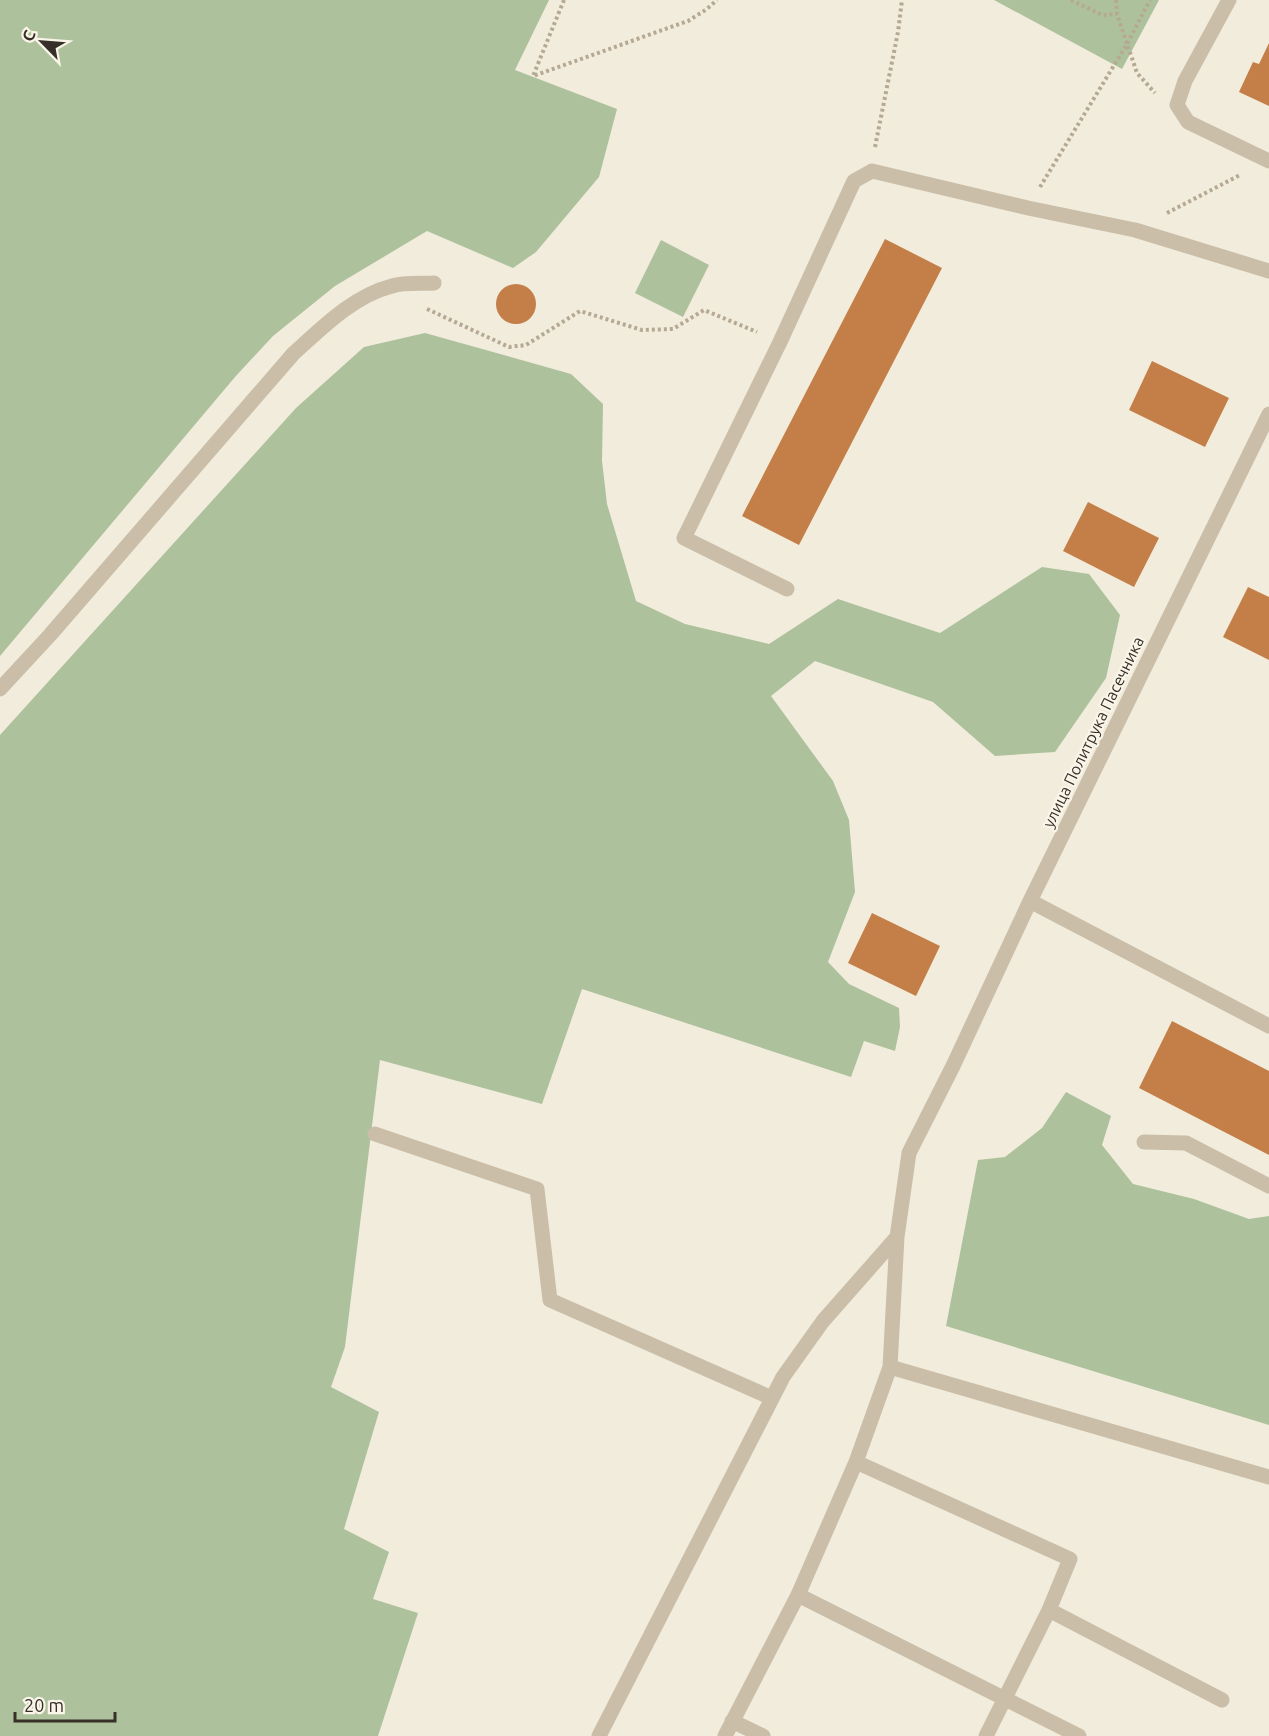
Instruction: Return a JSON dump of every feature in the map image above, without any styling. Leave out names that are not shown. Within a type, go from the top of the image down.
[{"type":"street","points":[[1229,0],[1185,81],[1177,105],[1188,122],[1268,161]]},
{"type":"street","points":[[787,590],[684,538],[780,342],[854,181],[872,171],[1028,208],[1135,230],[1269,271]]},
{"type":"street","points":[[0,689],[50,635],[293,354],[334,318],[371,292],[394,285],[434,283]]},
{"type":"street","name":"улица Политрука Пасечника","points":[[725,1736],[798,1595],[856,1462],[890,1367],[897,1237],[909,1153],[1269,414]]},
{"type":"street","points":[[1030,901],[1269,1026]]},
{"type":"street","points":[[375,1134],[537,1189],[550,1299],[772,1398]]},
{"type":"street","points":[[1144,1142],[1186,1143],[1269,1186]]},
{"type":"street","points":[[599,1736],[783,1377],[823,1321],[897,1237]]},
{"type":"street","points":[[890,1367],[1269,1477]]},
{"type":"street","points":[[856,1462],[1070,1558],[1049,1610],[986,1736]]},
{"type":"street","points":[[798,1595],[1079,1736]]},
{"type":"street","points":[[1049,1610],[1222,1700]]},
{"type":"street","points":[[732,1721],[763,1736]]},
{"type":"path","points":[[564,0],[533,76],[688,21],[717,0]]},
{"type":"path","points":[[872,171],[902,0]]},
{"type":"path","points":[[1071,0],[1102,15],[1117,14]]},
{"type":"path","points":[[1116,0],[1117,14],[1137,73],[1155,93],[1177,105]]},
{"type":"path","points":[[1028,208],[1127,44],[1150,0]]},
{"type":"path","points":[[1135,230],[1268,161]]},
{"type":"path","points":[[460,324],[509,347],[526,345],[580,311],[642,330],[673,329],[704,310],[780,342]]},
{"type":"green space","points":[[0,0],[549,0],[515,70],[617,109],[599,177],[536,252],[513,268],[427,231],[335,286],[273,336],[235,377],[0,656]]},
{"type":"green space","points":[[994,0],[1159,0],[1122,69]]},
{"type":"green space","points":[[661,240],[709,265],[683,317],[635,293]]},
{"type":"green space","points":[[425,333],[571,374],[603,404],[602,461],[607,504],[636,601],[685,624],[769,644],[838,599],[940,633],[1042,567],[1089,574],[1120,615],[1106,678],[1055,752],[995,756],[933,702],[815,661],[771,696],[833,781],[849,820],[855,892],[828,962],[849,984],[899,1008],[900,1027],[895,1051],[864,1041],[851,1077],[582,989],[542,1104],[380,1060],[345,1347],[331,1387],[379,1412],[344,1529],[389,1552],[373,1599],[418,1613],[378,1736],[0,1736],[0,735],[296,408],[364,347]]},
{"type":"green space","points":[[1066,1092],[1111,1116],[1102,1145],[1133,1184],[1194,1199],[1249,1219],[1269,1216],[1269,1425],[946,1326],[978,1160],[1005,1157],[1042,1128]]},
{"type":"building","points":[[1269,43],[1269,106],[1239,92],[1253,62],[1259,64]]},
{"type":"building","points":[[885,239],[942,268],[799,545],[742,516]]},
{"type":"building","points":[[516,284],[530,290],[536,304],[530,318],[516,324],[502,318],[496,304],[502,290]]},
{"type":"building","points":[[1152,361],[1229,398],[1205,447],[1129,410]]},
{"type":"building","points":[[1088,502],[1159,538],[1134,587],[1063,551]]},
{"type":"building","points":[[1248,587],[1269,597],[1269,660],[1223,637]]},
{"type":"building","points":[[872,913],[940,946],[916,996],[848,963]]},
{"type":"building","points":[[1172,1021],[1269,1071],[1269,1155],[1139,1088]]}]
